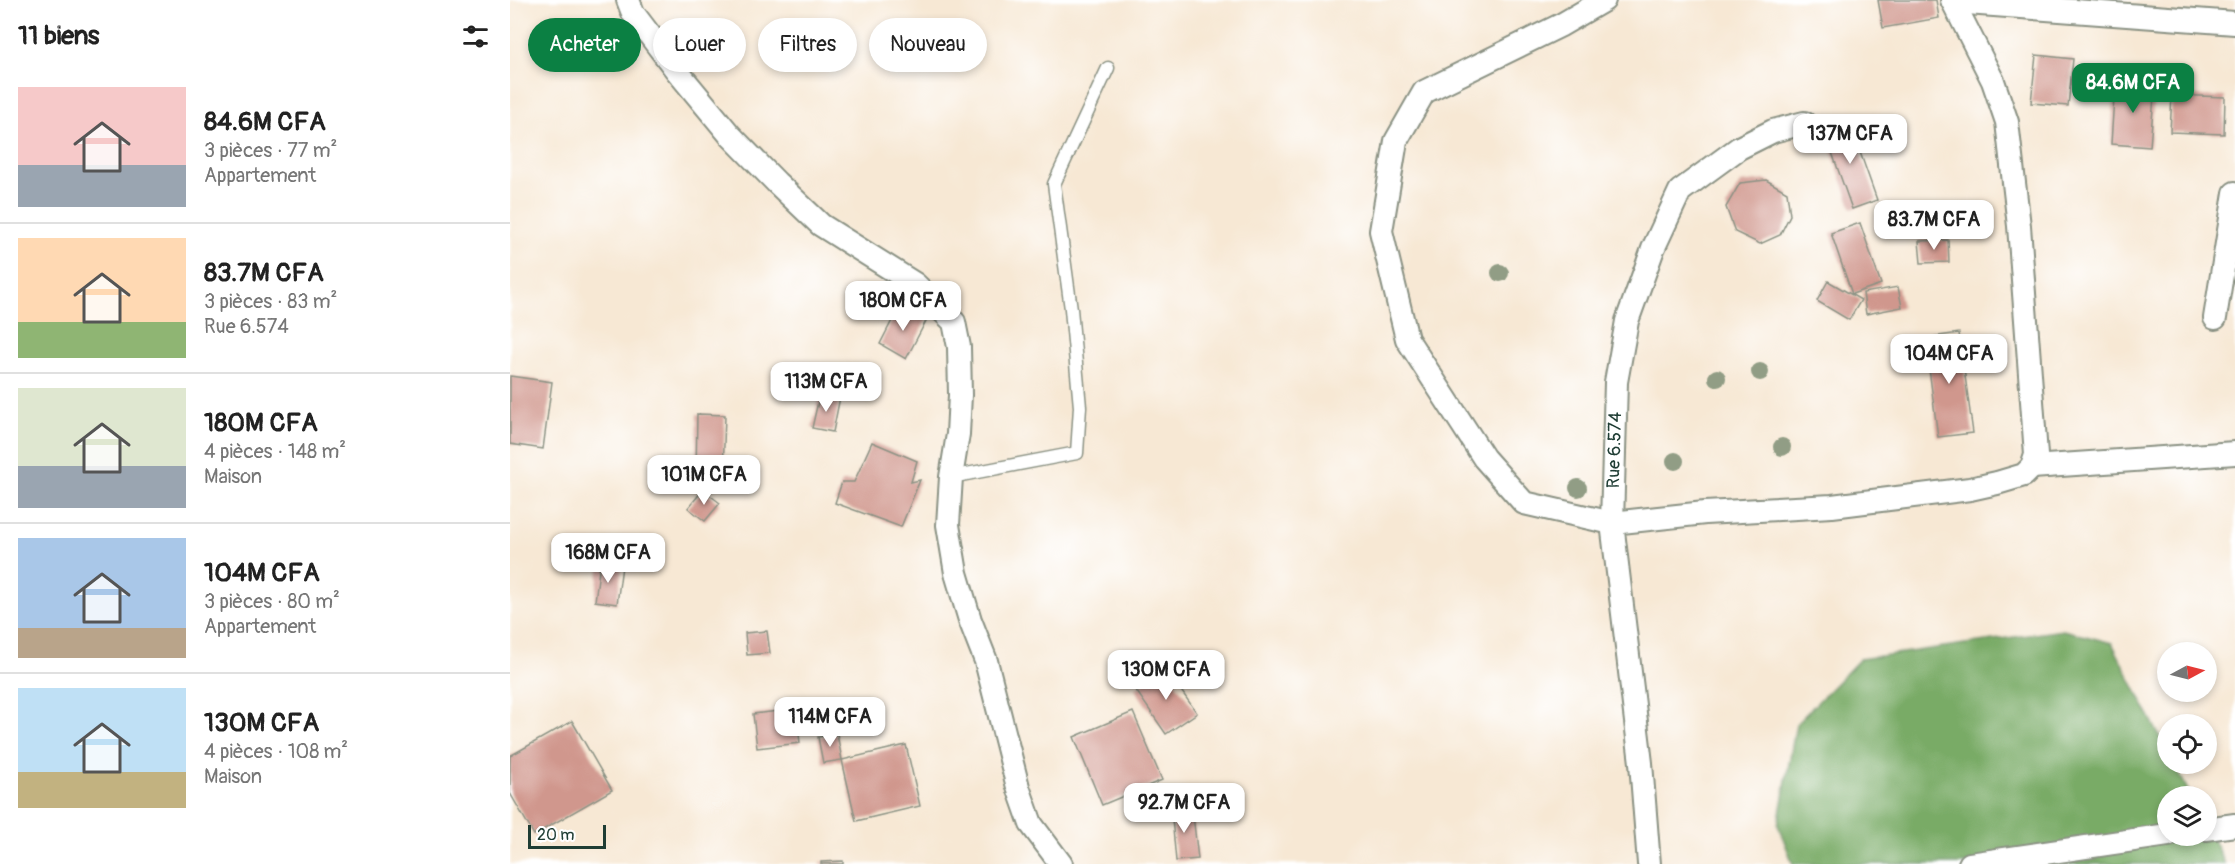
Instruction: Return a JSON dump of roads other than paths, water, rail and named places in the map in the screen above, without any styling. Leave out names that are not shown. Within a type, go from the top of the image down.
[{"type":"street","points":[[628,0],[633,13],[677,71],[730,135],[777,183],[821,225],[915,284],[954,322],[959,347],[960,395],[948,525],[956,573],[970,620],[986,661],[1018,787],[1031,824],[1061,864]]},
{"type":"street","points":[[1604,0],[1561,25],[1424,92],[1396,141],[1381,231],[1407,339],[1484,458],[1524,503],[1612,523],[1705,513],[1832,506],[1970,489],[2024,475],[2032,467],[2036,455],[2019,226],[2007,122],[1993,81],[1953,1]]},
{"type":"street","points":[[1953,1],[2235,23]]},
{"type":"street","name":"Rue 6.574","points":[[1649,864],[1641,762],[1612,523],[1616,382],[1627,321],[1653,249],[1680,191],[1739,148],[1773,131],[1804,123]]},
{"type":"street","points":[[2216,318],[2235,194]]},
{"type":"street","points":[[2032,467],[2235,453]]},
{"type":"street","points":[[2217,827],[2235,825]]},
{"type":"street","points":[[1970,864],[2157,837]]},
{"type":"lane","points":[[951,477],[1077,453],[1080,407],[1071,309],[1054,184],[1108,68]]}]
